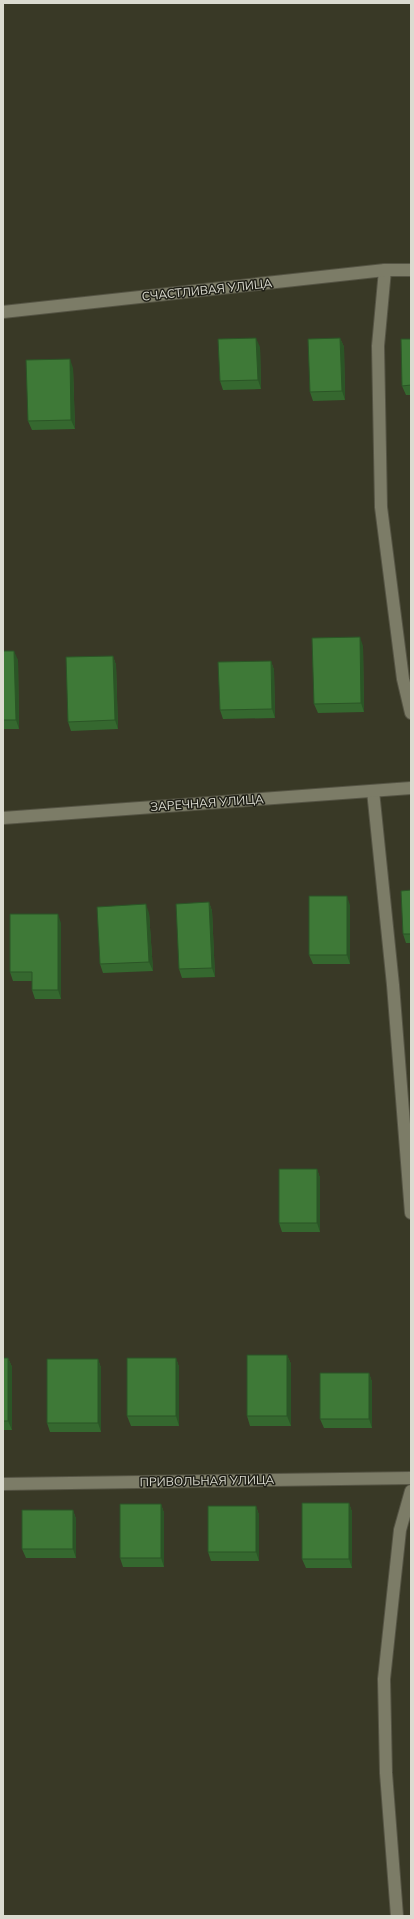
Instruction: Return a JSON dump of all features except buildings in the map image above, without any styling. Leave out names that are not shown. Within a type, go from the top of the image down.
[{"type":"street","name":"СЧАСТЛИВАЯ УЛИЦА","points":[[3,312],[385,270],[411,270]]},
{"type":"street","points":[[385,270],[378,346],[381,507],[403,679],[411,713]]},
{"type":"street","name":"ЗАРЕЧНАЯ УЛИЦА","points":[[3,818],[411,788]]},
{"type":"street","points":[[373,791],[393,985],[411,1213]]},
{"type":"street","name":"ПРИВОЛЬНАЯ УЛИЦА","points":[[3,1484],[411,1478]]},
{"type":"street","points":[[397,1916],[386,1773],[384,1679],[400,1530],[411,1491]]}]
